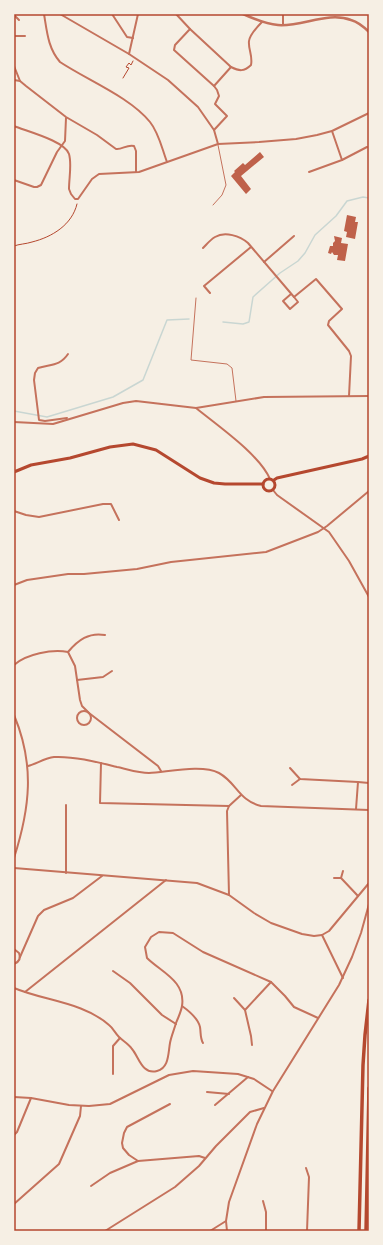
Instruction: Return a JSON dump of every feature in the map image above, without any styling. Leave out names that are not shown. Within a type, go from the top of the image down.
[{"type":"highway","points":[[359,1231],[364,1035],[369,1000]]},
{"type":"highway","points":[[366,1231],[369,1088]]},
{"type":"main road","points":[[14,472],[31,465],[70,458],[110,447],[133,444],[156,450],[200,478],[214,483],[263,484],[265,481],[270,479],[274,480],[277,478],[362,459],[369,456]]},
{"type":"main road","points":[[263,484],[266,490],[273,490],[276,486],[274,480]]},
{"type":"street","points":[[44,14],[51,50],[60,62],[111,92],[139,112],[154,128],[167,162]]},
{"type":"street","points":[[60,14],[129,54],[168,80],[198,107],[214,130],[218,144]]},
{"type":"street","points":[[112,14],[127,37],[133,38]]},
{"type":"street","points":[[129,54],[138,14]]},
{"type":"street","points":[[176,14],[231,67],[238,70],[245,70],[251,65],[252,56],[249,42],[253,33],[262,22]]},
{"type":"street","points":[[243,14],[262,22],[283,25],[301,24],[342,16],[352,20],[369,32]]},
{"type":"street","points":[[283,14],[283,25]]},
{"type":"street","points":[[14,15],[20,20]]},
{"type":"street","points":[[190,29],[175,45],[174,50],[217,90],[219,96],[215,104],[227,116],[214,130]]},
{"type":"street","points":[[14,36],[25,36]]},
{"type":"street","points":[[14,66],[20,81],[66,117],[97,135],[116,149],[131,145],[134,146],[136,151],[136,172]]},
{"type":"street","points":[[214,86],[231,67]]},
{"type":"street","points":[[14,80],[20,81]]},
{"type":"street","points":[[14,126],[62,146],[69,155],[69,189],[75,199],[78,199],[92,179],[99,174],[136,172],[218,144],[296,139],[332,131],[369,113]]},
{"type":"street","points":[[14,180],[34,187],[39,187],[57,152],[65,141],[66,117]]},
{"type":"street","points":[[332,131],[342,160]]},
{"type":"street","points":[[309,172],[342,160],[367,147]]},
{"type":"street","points":[[202,248],[216,236],[223,235],[242,238],[274,273],[298,302],[290,309],[283,301],[291,294]]},
{"type":"street","points":[[264,262],[294,236]]},
{"type":"street","points":[[210,293],[204,286],[251,247]]},
{"type":"street","points":[[294,297],[316,279],[342,309],[329,321],[328,325],[349,351],[351,356],[349,396]]},
{"type":"street","points":[[68,354],[56,364],[38,368],[35,373],[34,380],[39,420],[45,421],[70,418]]},
{"type":"street","points":[[14,422],[53,424],[123,403],[136,401],[196,408],[264,397],[369,396]]},
{"type":"street","points":[[196,408],[248,451],[267,473],[270,479]]},
{"type":"street","points":[[273,490],[277,495],[329,532],[350,561],[369,597]]},
{"type":"street","points":[[14,585],[27,580],[68,574],[137,569],[171,562],[266,552],[318,532],[369,491]]},
{"type":"street","points":[[14,511],[39,517],[103,504],[111,504],[119,520]]},
{"type":"street","points":[[68,652],[79,641],[89,636],[96,634],[105,635]]},
{"type":"street","points":[[14,665],[19,661],[39,654],[57,650],[68,652]]},
{"type":"street","points":[[68,652],[75,666],[82,706],[158,766],[162,772]]},
{"type":"street","points":[[77,680],[104,677],[112,671]]},
{"type":"street","points":[[85,711],[89,713],[92,719],[90,723],[86,725],[79,724],[77,716],[80,712],[85,711]]},
{"type":"street","points":[[14,715],[22,738],[28,766],[26,816],[14,858]]},
{"type":"street","points":[[28,766],[52,757],[78,759],[148,773],[196,769],[218,773],[249,802],[261,806],[369,810]]},
{"type":"street","points":[[101,763],[100,803],[229,806]]},
{"type":"street","points":[[290,768],[300,779]]},
{"type":"street","points":[[292,785],[300,779],[369,783]]},
{"type":"street","points":[[356,809],[358,782]]},
{"type":"street","points":[[229,894],[227,811],[229,806],[241,795]]},
{"type":"street","points":[[66,805],[66,873]]},
{"type":"street","points":[[14,868],[197,883],[229,894],[254,913],[271,923],[302,934],[314,936],[322,935],[333,927],[369,883]]},
{"type":"street","points":[[341,878],[343,871]]},
{"type":"street","points":[[14,964],[18,962],[38,916],[44,910],[73,898],[103,875]]},
{"type":"street","points":[[334,878],[341,878],[358,896]]},
{"type":"street","points":[[25,992],[166,880]]},
{"type":"street","points":[[227,1231],[226,1221],[229,1202],[257,1124],[273,1091],[343,978],[361,933],[369,904]]},
{"type":"street","points":[[14,988],[83,1009],[103,1020],[132,1048],[143,1067],[156,1072],[163,1069],[166,1065],[182,1006],[182,996],[179,986],[175,981],[147,958],[145,947],[150,937],[159,932],[173,933],[202,952],[271,982],[286,996],[294,1007],[318,1018]]},
{"type":"street","points":[[322,935],[343,978]]},
{"type":"street","points":[[14,949],[19,953],[20,957]]},
{"type":"street","points":[[113,971],[130,983],[162,1015],[176,1024]]},
{"type":"street","points":[[245,1010],[271,982]]},
{"type":"street","points":[[234,998],[245,1010],[252,1045]]},
{"type":"street","points":[[182,1006],[191,1013],[200,1026],[200,1039],[203,1044]]},
{"type":"street","points":[[113,1074],[113,1046],[120,1038]]},
{"type":"street","points":[[14,1097],[31,1098],[81,1106],[110,1104],[169,1075],[193,1071],[238,1074],[254,1079],[273,1091]]},
{"type":"street","points":[[215,1105],[248,1077]]},
{"type":"street","points":[[207,1092],[229,1094]]},
{"type":"street","points":[[14,1135],[17,1132],[31,1098]]},
{"type":"street","points":[[138,1161],[129,1155],[124,1148],[122,1143],[124,1133],[127,1128],[170,1104]]},
{"type":"street","points":[[14,1204],[59,1164],[80,1116],[81,1106]]},
{"type":"street","points":[[104,1231],[175,1187],[195,1170],[250,1112],[264,1108]]},
{"type":"street","points":[[91,1186],[110,1173],[138,1161],[198,1156],[205,1158]]},
{"type":"street","points":[[306,1168],[309,1176],[307,1231]]},
{"type":"street","points":[[263,1201],[266,1212],[266,1231]]},
{"type":"street","points":[[210,1231],[226,1221]]},
{"type":"lane","points":[[213,205],[222,195],[226,185],[218,144]]},
{"type":"lane","points":[[196,298],[191,360],[227,364],[232,368],[237,402]]},
{"type":"path","points":[[122,78],[129,68],[126,67],[129,64],[131,65],[135,58]]},
{"type":"path","points":[[14,246],[46,238],[59,231],[69,221],[76,209],[78,199]]},
{"type":"building","points":[[260,152],[264,157],[241,176],[251,189],[246,194],[231,176],[243,163],[245,165]]},
{"type":"building","points":[[347,215],[356,217],[355,222],[358,222],[355,239],[346,237],[347,232],[344,231]]},
{"type":"building","points":[[334,236],[342,238],[341,243],[348,244],[345,261],[337,260],[338,255],[334,255],[332,252],[331,254],[328,253],[330,246],[333,246],[335,241]]},
{"type":"waterway","points":[[223,322],[243,324],[249,322],[253,297],[280,273],[298,261],[305,253],[315,235],[336,216],[347,201],[363,197],[369,198]]},
{"type":"waterway","points":[[14,411],[47,417],[113,397],[143,380],[167,320],[189,319]]}]
